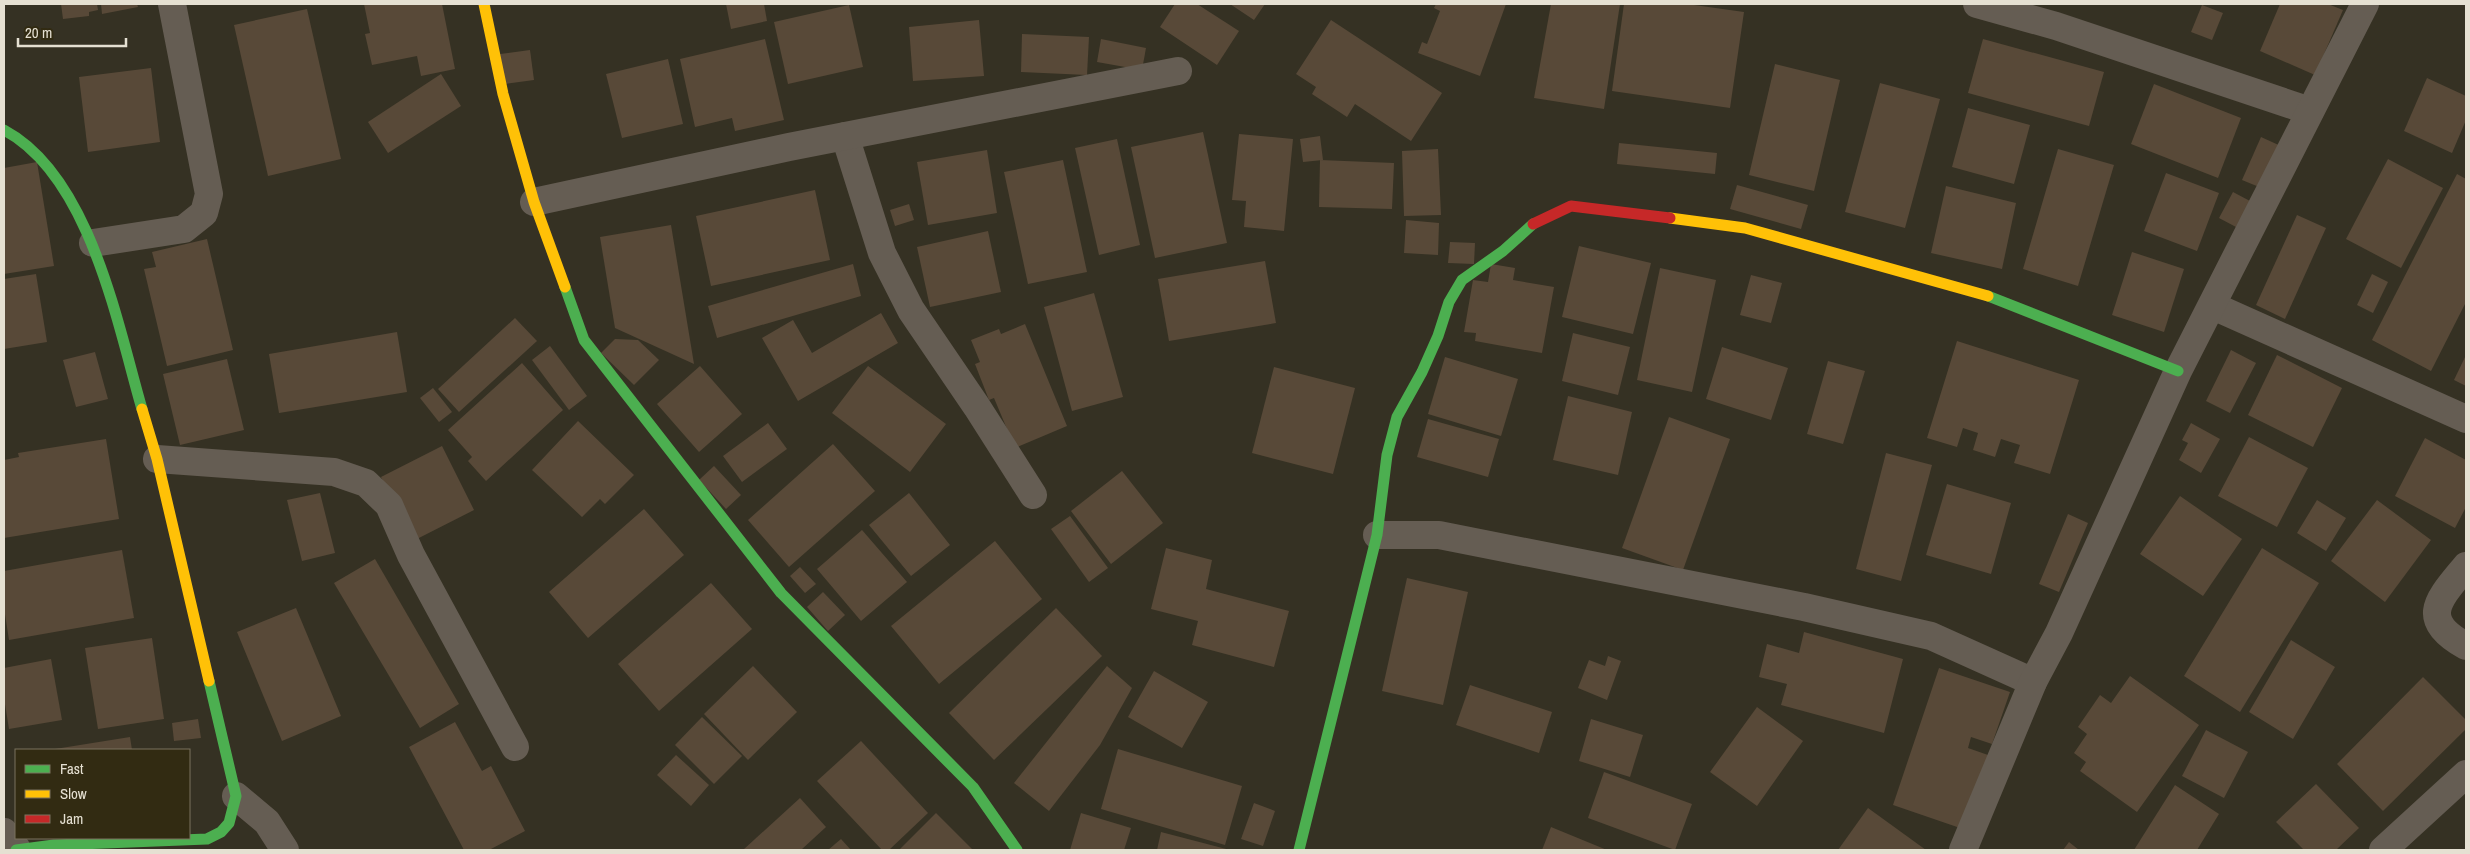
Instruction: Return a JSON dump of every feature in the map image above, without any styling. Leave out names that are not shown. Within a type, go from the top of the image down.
[{"type":"street","points":[[93,243],[184,229],[204,213],[209,194],[172,4]]},
{"type":"street","points":[[484,4],[503,94],[534,202],[584,340],[781,593],[973,787],[1016,850]]},
{"type":"street","points":[[1977,4],[2056,26],[2310,111]]},
{"type":"street","points":[[1963,850],[2033,682],[2059,633],[2178,371],[2213,306],[2365,4]]},
{"type":"street","points":[[534,202],[846,136],[1178,71]]},
{"type":"street","points":[[4,130],[19,138],[52,171],[93,243],[157,459],[236,796],[231,821],[224,832],[207,839],[91,846],[12,844]]},
{"type":"street","points":[[846,136],[878,244],[911,310],[977,407],[1033,495]]},
{"type":"street","points":[[1299,850],[1378,535],[1387,456],[1397,417],[1422,372],[1453,295],[1462,280],[1503,251],[1528,226],[1571,206],[1745,228],[1980,293],[2178,371]]},
{"type":"street","points":[[2213,306],[2466,420]]},
{"type":"street","points":[[157,459],[334,472],[366,483],[389,505],[412,556],[515,747]]},
{"type":"street","points":[[1378,535],[1439,535],[1804,607],[1931,636],[2033,682]]},
{"type":"street","points":[[2466,566],[2444,593],[2436,611],[2440,626],[2450,637],[2466,646]]},
{"type":"street","points":[[2383,850],[2466,774]]},
{"type":"street","points":[[236,796],[267,822],[285,850]]},
{"type":"building","points":[[61,4],[97,4],[98,10],[89,12],[89,16],[63,19]]},
{"type":"building","points":[[101,4],[137,4],[138,7],[102,14]]},
{"type":"building","points":[[364,4],[442,4],[455,69],[421,76],[417,56],[372,65],[365,34],[370,33]]},
{"type":"building","points":[[726,4],[764,4],[767,21],[731,29]]},
{"type":"building","points":[[1175,4],[1197,4],[1239,31],[1217,65],[1160,27]]},
{"type":"building","points":[[1230,4],[1265,4],[1254,20]]},
{"type":"building","points":[[1436,4],[1506,4],[1480,76],[1418,53],[1422,42],[1427,44],[1440,11],[1434,8]]},
{"type":"building","points":[[1551,4],[1620,4],[1604,109],[1534,98]]},
{"type":"building","points":[[1624,4],[1687,4],[1744,12],[1730,108],[1612,91]]},
{"type":"building","points":[[2280,4],[2328,4],[2343,10],[2315,75],[2260,51]]},
{"type":"building","points":[[849,5],[863,67],[788,84],[774,22]]},
{"type":"building","points":[[2202,5],[2223,13],[2212,40],[2191,32]]},
{"type":"building","points":[[307,9],[341,159],[268,176],[234,25]]},
{"type":"building","points":[[979,20],[984,76],[913,81],[909,27]]},
{"type":"building","points":[[1331,20],[1442,93],[1411,141],[1355,104],[1347,117],[1312,94],[1316,87],[1296,74]]},
{"type":"building","points":[[1022,34],[1089,37],[1087,75],[1021,72]]},
{"type":"building","points":[[765,39],[784,120],[735,131],[732,118],[695,127],[680,59]]},
{"type":"building","points":[[1101,39],[1146,48],[1142,70],[1097,62]]},
{"type":"building","points":[[1983,39],[2104,72],[2089,126],[1968,93]]},
{"type":"building","points":[[530,50],[534,80],[505,84],[500,54]]},
{"type":"building","points":[[668,59],[683,124],[622,138],[606,74]]},
{"type":"building","points":[[1775,64],[1840,80],[1814,191],[1749,175]]},
{"type":"building","points":[[151,68],[160,142],[88,152],[79,77]]},
{"type":"building","points":[[441,74],[461,106],[388,153],[368,122]]},
{"type":"building","points":[[2427,78],[2466,96],[2466,120],[2452,153],[2404,131]]},
{"type":"building","points":[[1880,83],[1940,99],[1905,228],[1845,212]]},
{"type":"building","points":[[2154,84],[2241,118],[2218,178],[2131,144]]},
{"type":"building","points":[[1968,108],[2030,125],[2014,184],[1952,167]]},
{"type":"building","points":[[1203,132],[1227,243],[1155,258],[1131,147]]},
{"type":"building","points":[[1239,134],[1293,139],[1284,231],[1244,227],[1246,201],[1232,200]]},
{"type":"building","points":[[1320,136],[1323,160],[1303,162],[1300,139]]},
{"type":"building","points":[[2261,137],[2283,147],[2264,189],[2242,180]]},
{"type":"building","points":[[1117,139],[1140,245],[1099,255],[1075,148]]},
{"type":"building","points":[[1619,143],[1717,153],[1715,174],[1617,164]]},
{"type":"building","points":[[1438,149],[1441,215],[1404,216],[1402,151]]},
{"type":"building","points":[[2058,149],[2114,165],[2078,286],[2023,269]]},
{"type":"building","points":[[987,150],[997,213],[928,225],[917,162]]},
{"type":"building","points":[[2388,159],[2443,188],[2401,268],[2346,239]]},
{"type":"building","points":[[1063,160],[1087,272],[1028,284],[1004,172]]},
{"type":"building","points":[[1320,160],[1394,163],[1392,209],[1319,207]]},
{"type":"building","points":[[37,162],[54,266],[4,274],[4,168]]},
{"type":"building","points":[[2166,173],[2219,193],[2197,251],[2144,231]]},
{"type":"building","points":[[2457,174],[2466,179],[2466,302],[2431,371],[2372,340]]},
{"type":"building","points":[[1737,185],[1808,205],[1801,229],[1730,209]]},
{"type":"building","points":[[1946,186],[2016,203],[2002,269],[1931,253]]},
{"type":"building","points":[[815,190],[830,260],[711,286],[696,216]]},
{"type":"building","points":[[2233,192],[2250,201],[2236,227],[2219,218]]},
{"type":"building","points":[[909,204],[914,220],[895,226],[890,210]]},
{"type":"building","points":[[2297,215],[2326,228],[2285,319],[2256,305]]},
{"type":"building","points":[[1406,220],[1439,223],[1438,255],[1404,253]]},
{"type":"building","points":[[671,225],[694,364],[615,328],[600,237]]},
{"type":"building","points":[[988,231],[1001,292],[930,307],[917,247]]},
{"type":"building","points":[[207,239],[233,350],[167,366],[144,269],[156,267],[152,252]]},
{"type":"building","points":[[1450,242],[1475,243],[1474,264],[1448,263]]},
{"type":"building","points":[[1579,246],[1651,263],[1633,334],[1562,317]]},
{"type":"building","points":[[2132,252],[2184,269],[2164,332],[2112,315]]},
{"type":"building","points":[[1265,261],[1276,323],[1169,341],[1158,279]]},
{"type":"building","points":[[853,264],[861,296],[717,338],[708,306]]},
{"type":"building","points":[[1491,264],[1515,268],[1513,280],[1554,287],[1542,353],[1475,341],[1476,333],[1464,332],[1473,280],[1488,282]]},
{"type":"building","points":[[1660,268],[1716,280],[1692,392],[1637,380]]},
{"type":"building","points":[[36,274],[47,342],[4,349],[4,279]]},
{"type":"building","points":[[2372,274],[2388,282],[2373,313],[2357,305]]},
{"type":"building","points":[[1751,275],[1782,283],[1771,323],[1740,315]]},
{"type":"building","points":[[1094,293],[1123,397],[1072,411],[1044,307]]},
{"type":"building","points":[[881,313],[898,343],[798,401],[762,338],[793,320],[812,353]]},
{"type":"building","points":[[515,318],[537,341],[459,412],[438,389]]},
{"type":"building","points":[[1025,324],[1067,426],[1015,448],[994,398],[989,400],[975,364],[980,362],[971,340],[999,329],[1001,334]]},
{"type":"building","points":[[397,332],[407,392],[279,413],[269,354]]},
{"type":"building","points":[[1573,333],[1630,347],[1618,395],[1562,381]]},
{"type":"building","points":[[615,339],[638,340],[659,360],[634,385],[601,353]]},
{"type":"building","points":[[1957,341],[2079,380],[2050,474],[2014,463],[2020,445],[2001,439],[1995,457],[1973,450],[1978,433],[1963,428],[1957,447],[1927,438]]},
{"type":"building","points":[[550,346],[587,396],[569,410],[532,360]]},
{"type":"building","points":[[1722,347],[1788,368],[1771,420],[1706,399]]},
{"type":"building","points":[[2231,350],[2256,363],[2230,413],[2206,401]]},
{"type":"building","points":[[95,352],[108,399],[76,407],[63,360]]},
{"type":"building","points":[[2277,355],[2342,388],[2313,447],[2248,415]]},
{"type":"building","points":[[2466,355],[2466,386],[2454,380]]},
{"type":"building","points":[[1445,357],[1518,379],[1501,436],[1428,414]]},
{"type":"building","points":[[227,359],[244,430],[180,445],[163,374]]},
{"type":"building","points":[[1828,361],[1865,371],[1843,444],[1807,434]]},
{"type":"building","points":[[522,363],[563,410],[486,481],[468,461],[472,457],[448,430]]},
{"type":"building","points":[[700,366],[742,414],[699,452],[657,404]]},
{"type":"building","points":[[868,366],[946,424],[910,472],[832,413]]},
{"type":"building","points":[[1274,367],[1355,388],[1333,474],[1252,453]]},
{"type":"building","points":[[433,388],[452,412],[439,422],[420,398]]},
{"type":"building","points":[[1568,396],[1632,412],[1618,475],[1553,460]]},
{"type":"building","points":[[1669,417],[1730,439],[1683,570],[1622,548]]},
{"type":"building","points":[[1428,419],[1499,439],[1488,477],[1417,457]]},
{"type":"building","points":[[578,421],[634,475],[605,504],[600,499],[582,517],[532,470]]},
{"type":"building","points":[[768,423],[787,449],[742,482],[723,456]]},
{"type":"building","points":[[2191,423],[2220,439],[2201,473],[2179,460],[2188,443],[2182,440]]},
{"type":"building","points":[[2249,437],[2308,468],[2277,527],[2218,496]]},
{"type":"building","points":[[2425,438],[2466,460],[2466,507],[2455,528],[2395,496]]},
{"type":"building","points":[[106,439],[119,519],[4,538],[4,460],[19,457],[18,453]]},
{"type":"building","points":[[833,444],[875,491],[789,567],[748,520]]},
{"type":"building","points":[[442,446],[474,510],[413,541],[381,477]]},
{"type":"building","points":[[1886,453],[1932,465],[1901,581],[1856,569]]},
{"type":"building","points":[[714,466],[741,495],[726,509],[699,480]]},
{"type":"building","points":[[1122,471],[1163,523],[1111,564],[1071,511]]},
{"type":"building","points":[[1947,484],[2011,503],[1991,574],[1926,555]]},
{"type":"building","points":[[320,493],[335,553],[302,561],[287,500]]},
{"type":"building","points":[[909,493],[950,545],[911,576],[869,525]]},
{"type":"building","points":[[2180,496],[2242,539],[2203,596],[2140,554]]},
{"type":"building","points":[[2317,500],[2346,518],[2326,551],[2297,533]]},
{"type":"building","points":[[2377,500],[2431,540],[2385,602],[2331,561]]},
{"type":"building","points":[[644,509],[684,555],[588,638],[549,592]]},
{"type":"building","points":[[2068,514],[2088,523],[2059,592],[2039,584]]},
{"type":"building","points":[[1070,516],[1108,568],[1089,582],[1051,529]]},
{"type":"building","points":[[862,530],[907,582],[861,621],[817,569]]},
{"type":"building","points":[[995,541],[1042,599],[939,684],[891,626]]},
{"type":"building","points":[[1166,548],[1212,560],[1206,589],[1289,611],[1274,667],[1192,645],[1198,621],[1151,609]]},
{"type":"building","points":[[2262,548],[2319,583],[2240,712],[2184,676]]},
{"type":"building","points":[[122,550],[134,618],[9,640],[4,608],[4,571]]},
{"type":"building","points":[[375,559],[459,704],[420,728],[334,583]]},
{"type":"building","points":[[800,567],[816,584],[805,593],[790,576]]},
{"type":"building","points":[[1407,578],[1468,592],[1443,705],[1382,691]]},
{"type":"building","points":[[711,583],[752,629],[659,711],[618,664]]},
{"type":"building","points":[[823,592],[845,615],[828,631],[807,607]]},
{"type":"building","points":[[296,608],[341,716],[282,741],[237,632]]},
{"type":"building","points":[[1056,608],[1102,656],[994,760],[949,713]]},
{"type":"building","points":[[1804,632],[1903,659],[1884,733],[1781,705],[1787,684],[1759,677],[1767,644],[1799,653]]},
{"type":"building","points":[[152,638],[164,719],[98,729],[85,648]]},
{"type":"building","points":[[2291,640],[2335,667],[2293,739],[2249,712]]},
{"type":"building","points":[[1608,656],[1621,661],[1607,700],[1578,688],[1589,660],[1605,666]]},
{"type":"building","points":[[51,659],[62,720],[9,729],[4,698],[4,668]]},
{"type":"building","points":[[753,666],[797,712],[748,760],[704,714]]},
{"type":"building","points":[[1107,666],[1132,688],[1100,745],[1049,811],[1014,783]]},
{"type":"building","points":[[1939,668],[2010,692],[1992,744],[1971,737],[1968,748],[1988,755],[1963,829],[1893,805]]},
{"type":"building","points":[[1154,671],[1208,702],[1182,748],[1128,717]]},
{"type":"building","points":[[2130,676],[2199,725],[2137,812],[2080,771],[2086,762],[2074,753],[2087,734],[2078,727],[2100,695],[2111,703]]},
{"type":"building","points":[[2423,677],[2466,720],[2466,729],[2383,811],[2337,764]]},
{"type":"building","points":[[1470,685],[1552,712],[1539,753],[1456,725]]},
{"type":"building","points":[[1757,707],[1803,741],[1757,806],[1710,772]]},
{"type":"building","points":[[702,717],[742,756],[714,784],[675,745]]},
{"type":"building","points":[[198,719],[201,738],[174,741],[172,723]]},
{"type":"building","points":[[1591,719],[1643,735],[1630,777],[1579,761]]},
{"type":"building","points":[[455,722],[482,771],[491,766],[525,831],[489,850],[464,850],[409,747]]},
{"type":"building","points":[[2206,730],[2248,752],[2224,798],[2182,776]]},
{"type":"building","points":[[130,737],[132,749],[55,749]]},
{"type":"building","points":[[861,741],[928,813],[889,850],[882,850],[817,781]]},
{"type":"building","points":[[1118,749],[1242,786],[1225,845],[1101,809]]},
{"type":"building","points":[[676,755],[709,785],[691,806],[657,775]]},
{"type":"building","points":[[1604,772],[1692,804],[1675,850],[1588,818]]},
{"type":"building","points":[[2316,784],[2359,828],[2336,850],[2304,850],[2276,822]]},
{"type":"building","points":[[2175,785],[2219,814],[2197,850],[2134,850]]},
{"type":"building","points":[[800,798],[826,827],[801,850],[743,850]]},
{"type":"building","points":[[1254,803],[1275,811],[1263,846],[1241,839]]},
{"type":"building","points":[[1868,808],[1926,850],[1838,850]]},
{"type":"building","points":[[936,813],[973,850],[899,850]]},
{"type":"building","points":[[1081,813],[1131,828],[1124,850],[1070,850]]},
{"type":"building","points":[[1551,827],[1607,850],[1542,850]]},
{"type":"building","points":[[1161,832],[1230,850],[1157,850]]},
{"type":"building","points":[[841,839],[851,850],[828,850]]},
{"type":"building","points":[[2069,842],[2079,850],[2063,850]]},
{"type":"traffic: fast","points":[[4,130],[34,152],[58,181],[79,216],[96,254],[110,295],[142,409]]},
{"type":"traffic: fast","points":[[1299,850],[1377,535],[1387,455],[1397,417],[1422,372],[1438,336],[1449,302],[1462,280],[1503,251],[1533,224]]},
{"type":"traffic: fast","points":[[565,287],[584,340],[781,593],[973,787],[1017,850]]},
{"type":"traffic: fast","points":[[1988,296],[2178,371]]},
{"type":"traffic: fast","points":[[16,850],[54,845],[207,839],[221,832],[229,823],[236,796],[209,681]]},
{"type":"traffic: slow","points":[[484,4],[503,94],[534,202],[565,287]]},
{"type":"traffic: slow","points":[[1670,218],[1745,228],[1988,296]]},
{"type":"traffic: slow","points":[[142,409],[157,459],[209,681]]},
{"type":"traffic: jam","points":[[1533,224],[1571,206],[1670,218]]}]
